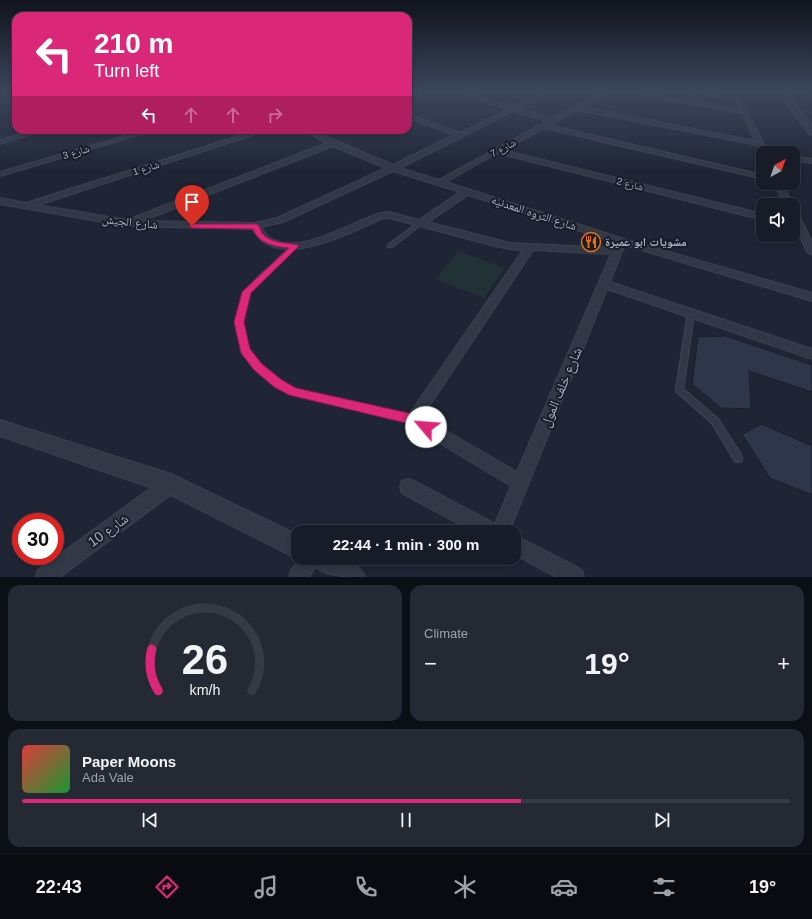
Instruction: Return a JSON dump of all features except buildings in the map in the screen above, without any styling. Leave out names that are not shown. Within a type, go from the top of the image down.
[{"type":"street","points":[[413,118],[460,135]]},
{"type":"street","name":"شارع الجيش","points":[[0,201],[126,223],[256,226],[280,220],[393,168],[496,118]]},
{"type":"street","points":[[543,118],[553,121]]},
{"type":"street","name":"شارع 7","points":[[439,183],[559,118]]},
{"type":"street","points":[[628,118],[760,144]]},
{"type":"street","points":[[747,118],[760,144]]},
{"type":"street","points":[[802,118],[812,132]]},
{"type":"street","points":[[544,126],[756,174]]},
{"type":"street","points":[[0,142],[28,134]]},
{"type":"street","name":"شارع 3","points":[[0,174],[138,134]]},
{"type":"street","name":"شارع 1","points":[[26,206],[252,134]]},
{"type":"street","name":"شارع الثروه المعدنيه","points":[[314,134],[393,168],[619,246],[812,297]]},
{"type":"street","points":[[126,223],[332,143]]},
{"type":"street","name":"شارع 2","points":[[496,151],[756,215]]},
{"type":"street","points":[[800,159],[812,161]]},
{"type":"street","points":[[421,223],[466,192]]},
{"type":"street","points":[[256,226],[259,234],[267,241],[280,245],[295,246],[327,240],[386,215],[491,242],[529,248],[619,246]]},
{"type":"street","points":[[800,232],[812,252]]},
{"type":"street","name":"شارع خلف المول","points":[[503,525],[619,246]]},
{"type":"street","points":[[520,482],[413,419],[529,248]]},
{"type":"street","points":[[603,284],[812,354]]},
{"type":"street","points":[[4,433],[171,484],[291,544]]},
{"type":"street","name":"شارع 10","points":[[45,577],[171,484]]},
{"type":"street","points":[[408,487],[479,525]]},
{"type":"street","points":[[521,548],[576,577]]},
{"type":"street","points":[[298,577],[307,565]]},
{"type":"street","points":[[332,565],[353,577]]},
{"type":"lane","points":[[390,246],[421,223]]},
{"type":"lane","points":[[295,246],[247,292],[239,322],[245,350],[258,367],[278,383],[294,392],[413,419]]},
{"type":"lane","points":[[691,314],[679,390],[715,421],[738,458]]},
{"type":"shaded area","points":[[459,251],[505,268],[484,298],[435,279]]},
{"type":"place","name":"مشويات ابو عميرة","points":[[591,242]]},
{"type":"route","points":[[192,226],[256,226],[259,234],[267,241],[280,245],[295,246],[247,292],[239,322],[245,350],[258,367],[278,383],[294,392],[413,419],[426,427]]}]
